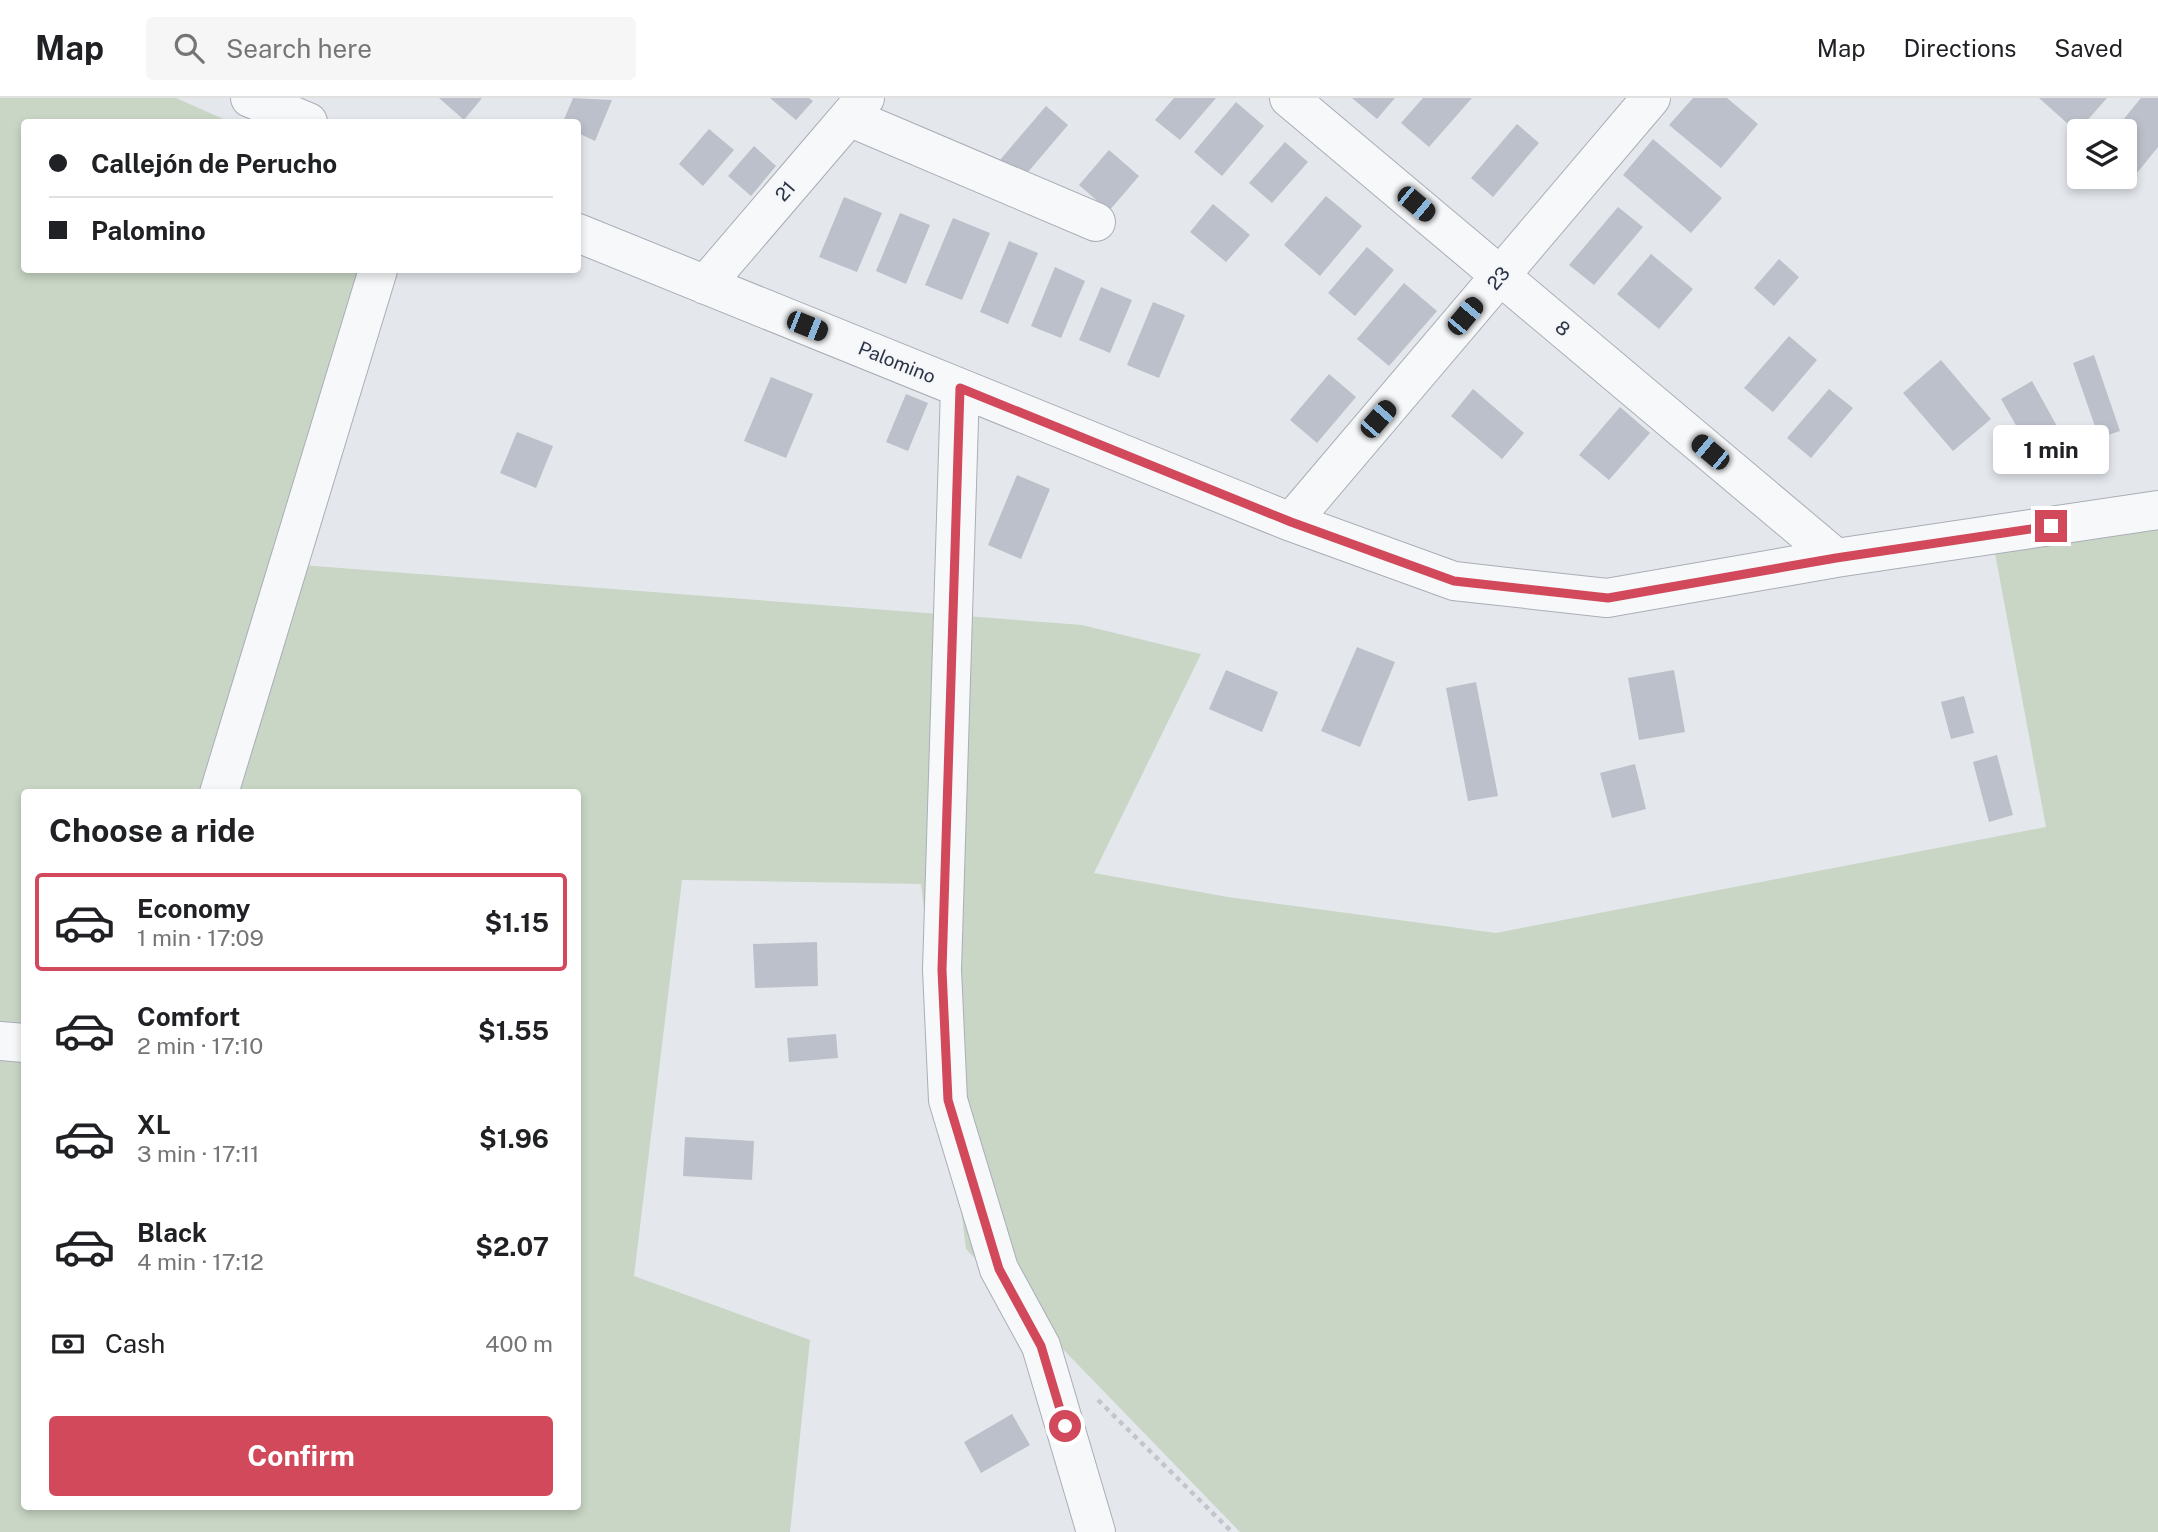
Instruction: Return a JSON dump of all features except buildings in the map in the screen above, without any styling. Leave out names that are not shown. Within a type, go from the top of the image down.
[{"type":"street","points":[[250,98],[301,119]]},
{"type":"street","name":"8","points":[[1289,98],[1836,558]]},
{"type":"street","name":"23","points":[[1291,522],[1651,98]]},
{"type":"street","points":[[857,108],[1097,222]]},
{"type":"street","name":"21","points":[[705,285],[857,108]]},
{"type":"street","name":"Palomino","points":[[581,234],[1291,522],[1454,581],[1608,598],[1836,558],[2158,509]]},
{"type":"street","points":[[220,789],[376,273]]},
{"type":"street","points":[[960,388],[942,970],[948,1100],[999,1269],[1041,1346],[1096,1532]]},
{"type":"street","points":[[0,1041],[21,1044]]},
{"type":"path","points":[[1090,1392],[1232,1532]]},
{"type":"green space","points":[[0,98],[176,98],[223,119],[21,119],[21,273],[360,273],[288,564],[1082,625],[1201,654],[1094,873],[1228,897],[1496,933],[2046,827],[1994,548],[2158,519],[2158,1532],[1240,1532],[966,1249],[921,884],[682,880],[634,1276],[810,1340],[790,1532],[0,1532]]},
{"type":"route","points":[[1065,1426],[1041,1346],[999,1269],[948,1100],[942,970],[960,388],[1291,522],[1454,581],[1608,598],[1836,558],[2051,526]]}]
